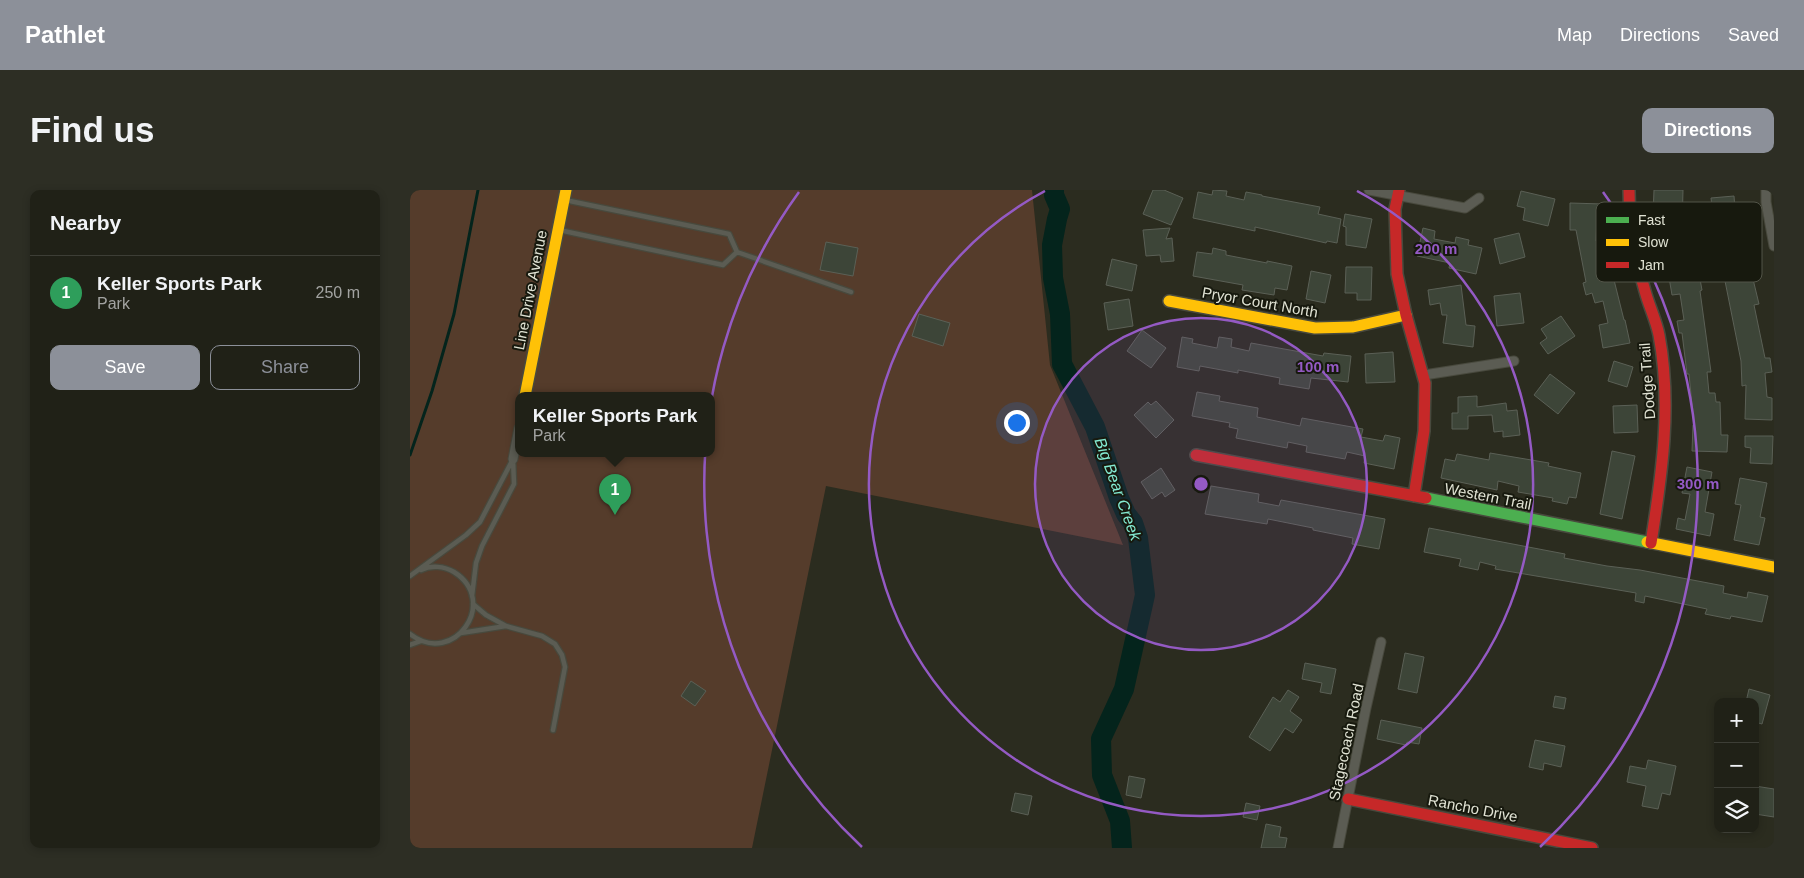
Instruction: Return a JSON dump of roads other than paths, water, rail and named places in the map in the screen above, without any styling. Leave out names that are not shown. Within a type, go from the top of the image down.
[{"type":"street","points":[[1369,190],[1398,193],[1465,208],[1479,198]]},
{"type":"street","points":[[1766,190],[1774,246]]},
{"type":"street","points":[[1398,193],[1395,209],[1397,274],[1425,383],[1424,431],[1414,496]]},
{"type":"street","name":"Line Drive Avenue","points":[[526,392],[565,195]]},
{"type":"street","name":"Dodge Trail","points":[[1642,282],[1658,333],[1664,379],[1662,468],[1651,543]]},
{"type":"street","name":"Pryor Court North","points":[[1169,302],[1315,328],[1353,327],[1406,315]]},
{"type":"street","points":[[1424,375],[1514,361]]},
{"type":"street","points":[[513,459],[515,449]]},
{"type":"street","name":"Western Trail","points":[[1196,455],[1774,567]]},
{"type":"street","name":"Stagecoach Road","points":[[1338,848],[1381,642]]},
{"type":"street","name":"Rancho Drive","points":[[1348,798],[1592,848]]},
{"type":"lane","points":[[565,195],[729,234],[737,252],[850,292]]},
{"type":"lane","points":[[557,229],[723,265],[737,252]]},
{"type":"lane","points":[[410,576],[466,535],[480,522],[513,459]]},
{"type":"lane","points":[[472,596],[476,563],[482,546],[514,484],[513,459]]},
{"type":"lane","points":[[410,634],[421,641],[432,643],[442,643],[452,639],[461,633],[468,624],[473,604],[468,585],[460,576],[450,570],[438,567],[426,568],[415,572]]},
{"type":"lane","points":[[473,604],[486,615],[506,626],[542,636],[555,644],[562,655],[565,667],[553,730]]},
{"type":"lane","points":[[461,633],[506,626]]},
{"type":"lane","points":[[410,644],[421,641]]},
{"type":"waterway","points":[[410,455],[432,391],[454,314],[478,190]]},
{"type":"waterway","name":"Big Bear Creek","points":[[1054,190],[1054,195],[1060,209],[1052,245],[1053,278],[1060,314],[1062,364],[1095,427],[1119,498],[1126,514],[1133,523],[1138,538],[1145,595],[1124,689],[1101,739],[1102,775],[1120,821],[1122,848]]},
{"type":"place","name":"Keller Sports Park","points":[[615,515]]}]
